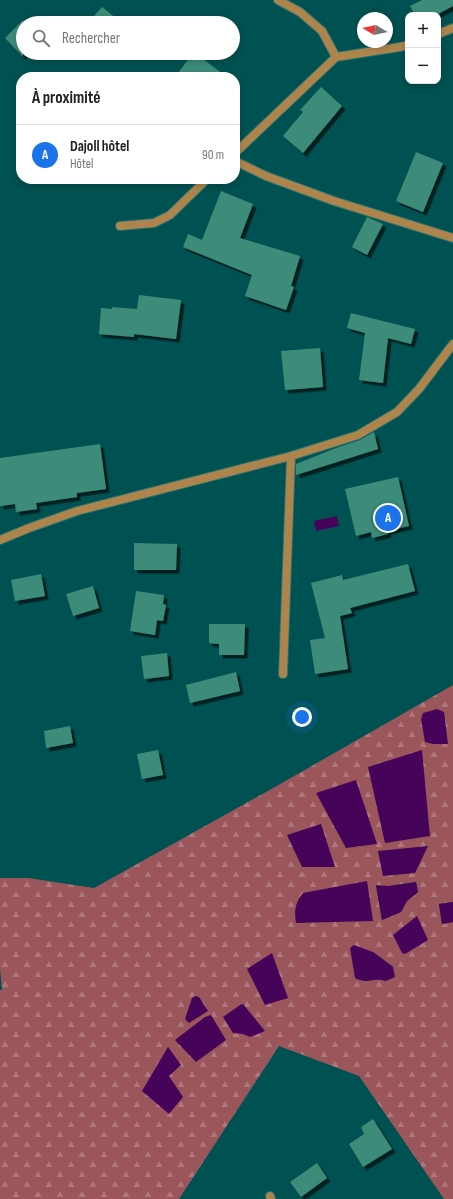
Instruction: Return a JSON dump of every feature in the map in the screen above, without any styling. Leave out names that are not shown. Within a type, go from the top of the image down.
[{"type":"street","points":[[278,0],[300,12],[322,31],[336,57]]},
{"type":"street","points":[[441,33],[453,28]]},
{"type":"street","points":[[240,148],[336,57],[405,46]]},
{"type":"street","points":[[240,163],[266,176],[334,201],[453,238]]},
{"type":"street","points":[[120,226],[154,223],[170,215],[202,184]]},
{"type":"street","points":[[0,540],[77,511],[291,456],[358,435],[397,412],[419,389],[453,344]]},
{"type":"street","points":[[283,674],[291,456]]},
{"type":"green space","points":[[453,685],[453,902],[439,904],[442,924],[453,922],[453,1199],[444,1199],[359,1076],[279,1046],[179,1199],[0,1199],[0,990],[2,990],[0,968],[0,878],[28,878],[94,888]],"holes":[[[416,882],[418,892],[407,901],[401,912],[382,920],[376,886],[389,886]],[[373,952],[393,967],[386,981],[379,979]],[[168,1047],[180,1065],[169,1075]]]},
{"type":"shaded area","points":[[337,516],[339,526],[316,531],[314,521]]},
{"type":"shaded area","points":[[437,709],[444,712],[448,744],[433,744],[425,742],[421,719],[423,713]]},
{"type":"shaded area","points":[[422,750],[430,836],[385,843],[368,767]]},
{"type":"shaded area","points":[[356,780],[377,844],[346,848],[316,793]]},
{"type":"shaded area","points":[[321,824],[335,867],[302,867],[287,835]]},
{"type":"shaded area","points":[[428,846],[415,873],[383,876],[378,851]]},
{"type":"shaded area","points":[[367,881],[373,921],[296,923],[296,907],[298,900],[303,893]]},
{"type":"shaded area","points":[[416,882],[418,892],[407,901],[401,912],[382,920],[376,885],[389,886]]},
{"type":"shaded area","points":[[453,902],[453,922],[442,924],[439,904]]},
{"type":"shaded area","points":[[417,916],[428,940],[405,954],[402,953],[393,935]]},
{"type":"shaded area","points":[[354,945],[373,952],[393,967],[395,977],[386,981],[363,981],[355,978],[350,948]]},
{"type":"shaded area","points":[[272,953],[288,998],[265,1005],[247,969]]},
{"type":"shaded area","points":[[195,996],[199,997],[208,1011],[189,1023],[185,1019],[192,998]]},
{"type":"shaded area","points":[[243,1004],[265,1031],[250,1037],[243,1034],[233,1033],[223,1017]]},
{"type":"shaded area","points":[[211,1015],[226,1040],[196,1062],[175,1040],[205,1017]]},
{"type":"shaded area","points":[[168,1047],[181,1065],[169,1076],[183,1097],[169,1114],[142,1091]]},
{"type":"building","points":[[422,0],[453,0],[453,6],[441,12],[413,12],[410,6]]},
{"type":"building","points":[[102,7],[113,16],[94,16]]},
{"type":"building","points":[[16,27],[16,50],[5,38]]},
{"type":"building","points":[[188,60],[204,60],[220,72],[179,72]]},
{"type":"building","points":[[321,87],[342,106],[303,153],[283,136],[303,112],[300,110]]},
{"type":"building","points":[[416,152],[443,163],[423,212],[396,201]]},
{"type":"building","points":[[221,191],[253,204],[240,238],[300,256],[291,286],[294,287],[286,310],[245,296],[252,275],[183,247],[188,234],[202,240]]},
{"type":"building","points":[[367,217],[383,224],[367,255],[352,247]]},
{"type":"building","points":[[139,295],[181,300],[176,339],[134,334],[134,337],[99,334],[101,308],[112,309],[112,307],[137,309]]},
{"type":"building","points":[[351,313],[415,329],[411,344],[388,338],[383,383],[359,380],[365,333],[347,328]]},
{"type":"building","points":[[320,348],[323,387],[285,390],[281,351]]},
{"type":"building","points":[[374,432],[378,449],[296,475],[296,464],[360,440]]},
{"type":"building","points":[[100,444],[106,489],[77,493],[77,497],[36,503],[37,509],[16,512],[15,504],[0,506],[0,458]]},
{"type":"building","points":[[398,477],[409,526],[387,531],[388,534],[372,538],[371,532],[356,536],[345,489]]},
{"type":"building","points":[[134,543],[177,544],[176,570],[134,570]]},
{"type":"building","points":[[408,564],[415,591],[350,608],[352,613],[340,616],[348,669],[315,674],[310,640],[325,638],[311,583],[342,575],[343,580]]},
{"type":"building","points":[[41,574],[45,596],[15,601],[11,580]]},
{"type":"building","points":[[93,586],[99,608],[73,616],[66,594]]},
{"type":"building","points":[[136,591],[164,595],[163,604],[166,605],[163,621],[157,620],[155,635],[130,631]]},
{"type":"building","points":[[209,624],[245,624],[244,655],[219,655],[219,644],[209,643]]},
{"type":"building","points":[[167,653],[169,676],[144,679],[141,656]]},
{"type":"building","points":[[236,672],[240,691],[190,703],[186,685]]},
{"type":"building","points":[[70,726],[73,743],[46,748],[44,731]]},
{"type":"building","points":[[158,750],[163,775],[142,779],[137,754]]},
{"type":"building","points":[[373,1119],[392,1149],[363,1167],[349,1144],[364,1134],[361,1127]]},
{"type":"building","points":[[317,1163],[327,1178],[301,1197],[290,1182]]},
{"type":"place","name":"Dajoll hôtel","points":[[388,518]]}]
